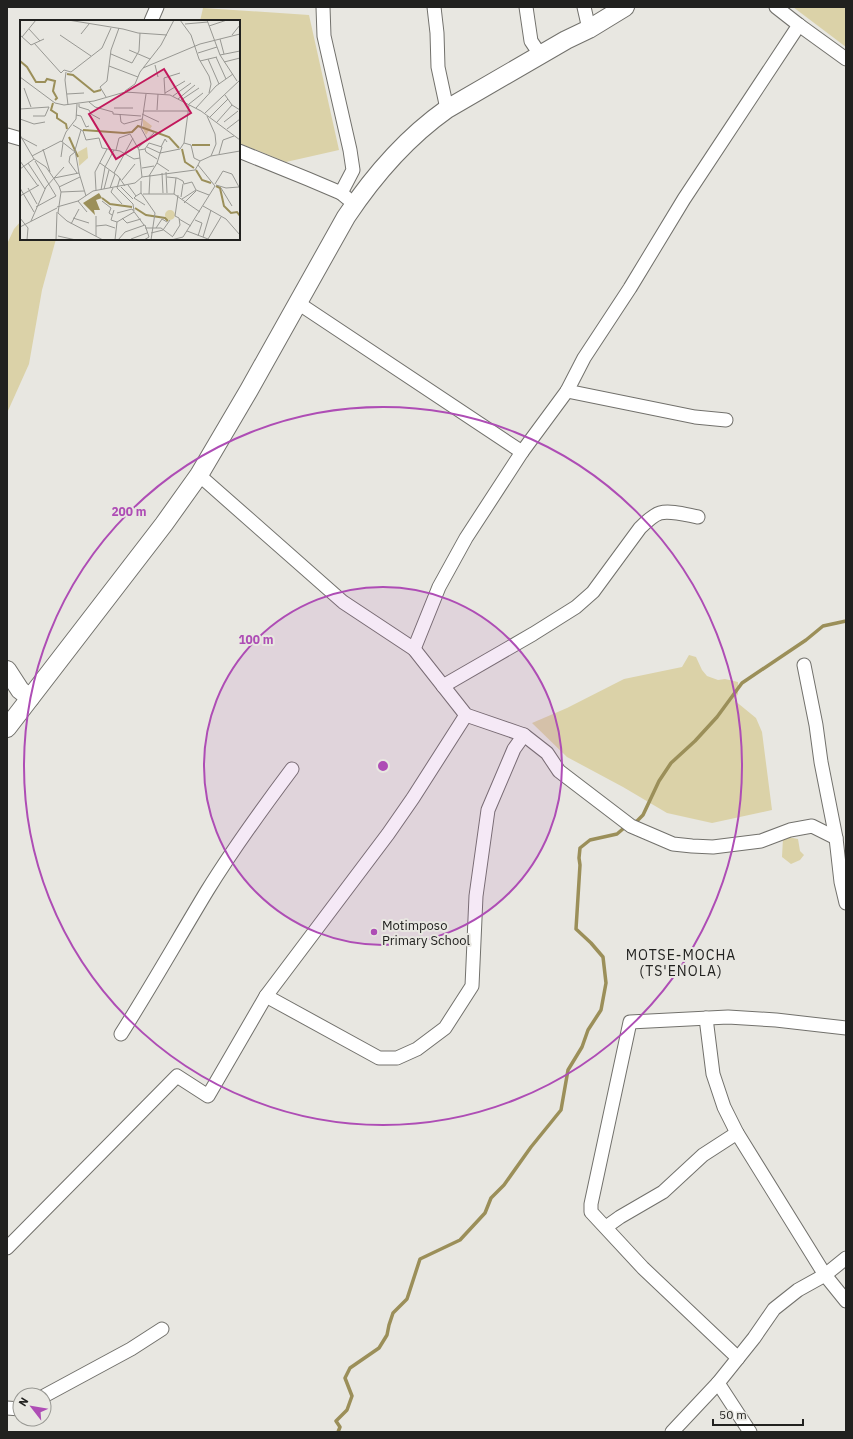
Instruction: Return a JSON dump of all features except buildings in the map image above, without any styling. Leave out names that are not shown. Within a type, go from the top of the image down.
[{"type":"main road","points":[[11,716],[30,698],[164,524],[199,475],[298,302],[348,198],[371,182],[393,156],[431,121],[447,109],[625,7]]},
{"type":"main road","points":[[7,670],[20,690],[30,698]]},
{"type":"street","points":[[151,20],[157,7]]},
{"type":"street","points":[[240,151],[348,198],[353,170],[350,150],[324,36],[323,7]]},
{"type":"street","points":[[434,7],[437,33],[438,67],[447,109]]},
{"type":"street","points":[[526,7],[531,41],[541,56]]},
{"type":"street","points":[[584,7],[589,29]]},
{"type":"street","points":[[776,7],[846,59]]},
{"type":"street","points":[[414,649],[439,587],[466,538],[522,452],[567,391],[584,358],[630,288],[684,199],[799,25]]},
{"type":"street","points":[[7,135],[20,139]]},
{"type":"street","points":[[298,302],[522,452]]},
{"type":"street","points":[[567,391],[695,417],[726,420]]},
{"type":"street","points":[[199,475],[343,602],[414,649],[466,715],[524,735],[547,753],[558,771],[631,826],[673,844],[692,846],[713,847],[761,841],[790,830],[812,826],[836,838]]},
{"type":"street","points":[[443,686],[533,634],[576,607],[593,592],[640,528],[648,520],[660,513],[675,513],[698,517]]},
{"type":"street","points":[[804,665],[836,838],[841,882],[846,903]]},
{"type":"street","points":[[7,1248],[177,1076],[208,1096],[266,996],[388,834],[466,715]]},
{"type":"street","points":[[266,996],[379,1058],[397,1058],[417,1049],[445,1028],[472,986],[476,896],[488,810],[514,750],[524,735]]},
{"type":"street","points":[[121,1034],[208,890],[258,815],[292,769]]},
{"type":"street","points":[[738,1358],[646,1271],[591,1212],[591,1204],[630,1022],[728,1017],[776,1020],[846,1028]]},
{"type":"street","points":[[706,1018],[713,1074],[724,1107],[737,1133],[825,1275],[846,1301]]},
{"type":"street","points":[[606,1227],[663,1192],[703,1155],[737,1133]]},
{"type":"street","points":[[672,1432],[718,1383],[774,1309],[798,1290],[825,1275],[846,1258]]},
{"type":"street","points":[[52,1392],[130,1349],[162,1329]]},
{"type":"street","points":[[718,1383],[750,1432]]},
{"type":"shaded area","points":[[793,7],[846,7],[846,47]]},
{"type":"shaded area","points":[[203,8],[309,15],[339,150],[286,162],[240,143],[240,20],[200,20]]},
{"type":"shaded area","points":[[20,222],[20,240],[56,240],[42,290],[29,364],[7,413],[7,244],[14,229]]},
{"type":"shaded area","points":[[689,655],[696,657],[702,670],[707,676],[718,680],[725,679],[738,682],[738,694],[734,700],[756,718],[762,732],[772,810],[712,823],[667,813],[567,757],[532,723],[567,708],[624,679],[682,667]]},
{"type":"shaded area","points":[[788,837],[798,839],[800,851],[804,855],[800,860],[791,864],[782,857],[783,838]]},
{"type":"waterway","points":[[633,825],[643,815],[659,781],[671,763],[695,741],[717,717],[742,683],[806,640],[823,626],[846,621]]},
{"type":"waterway","points":[[338,1432],[340,1427],[336,1421],[347,1410],[352,1396],[345,1378],[350,1368],[379,1348],[387,1335],[393,1313],[407,1299],[420,1259],[460,1240],[485,1213],[491,1198],[504,1185],[531,1147],[561,1110],[568,1070],[582,1047],[588,1030],[601,1010],[606,983],[603,957],[576,929],[580,848],[590,840],[617,834],[624,828],[628,827]]},
{"type":"place","name":"Motimposo Primary School","points":[[374,932]]},
{"type":"district","name":"MOTSE-MOCHA (TS'ENOLA)","points":[[681,964]]}]
